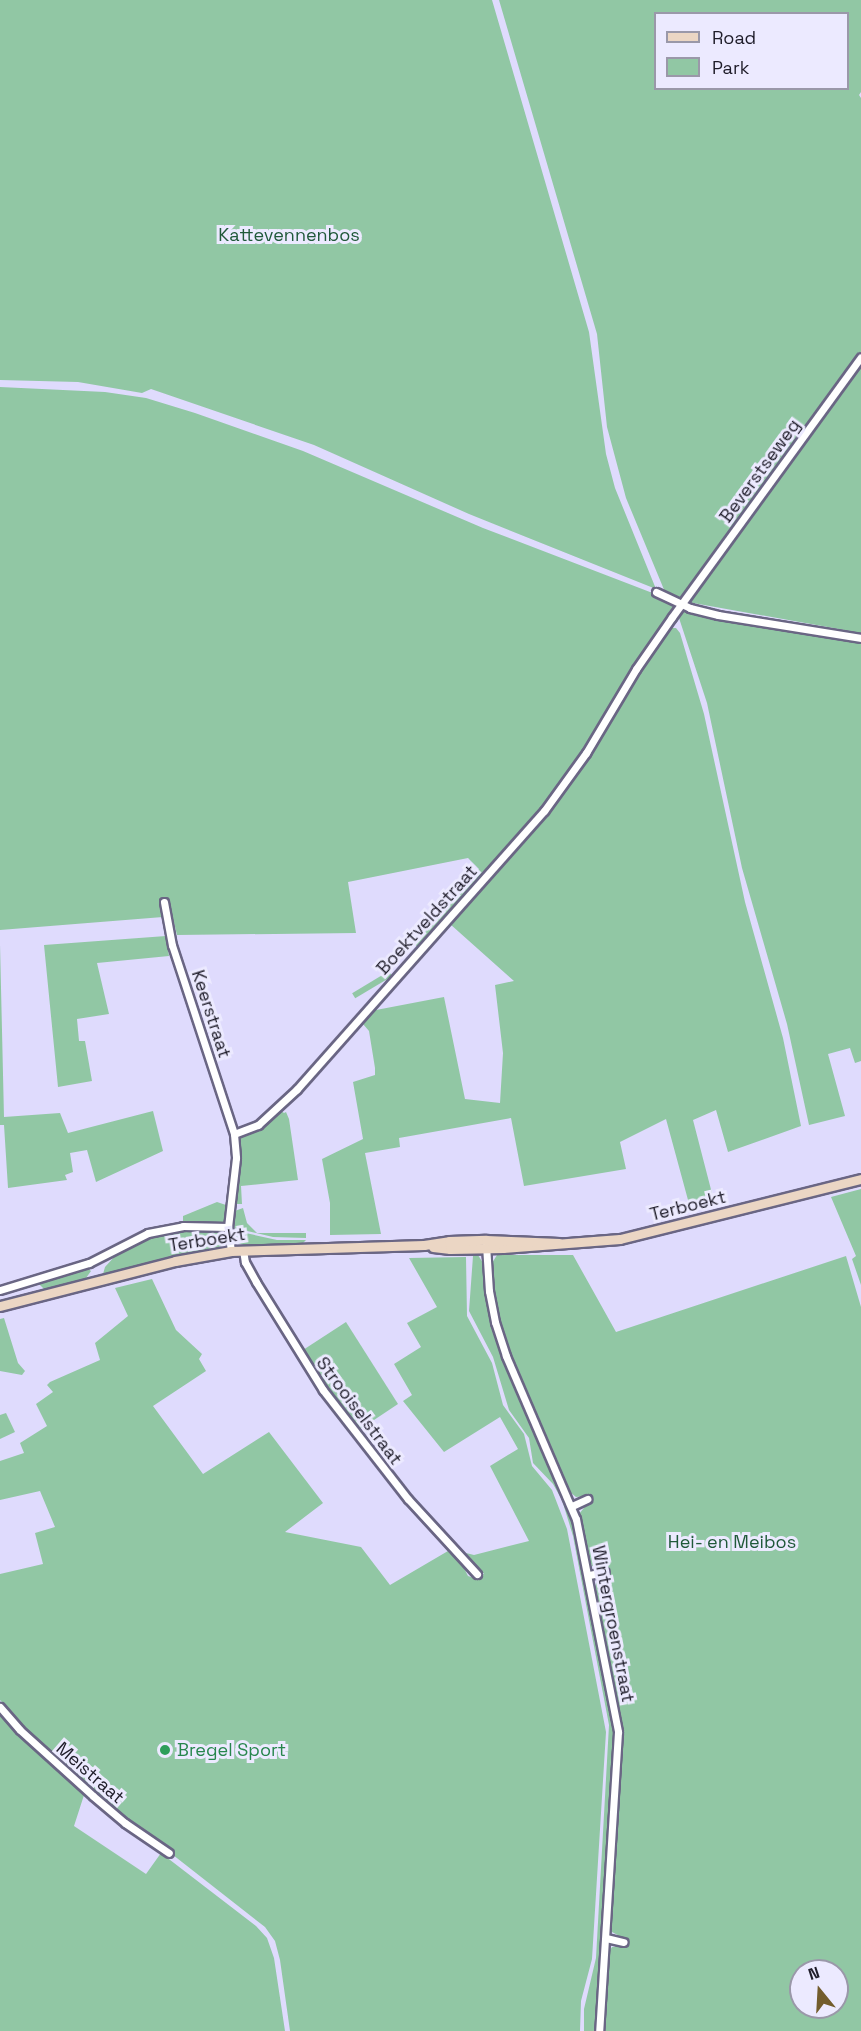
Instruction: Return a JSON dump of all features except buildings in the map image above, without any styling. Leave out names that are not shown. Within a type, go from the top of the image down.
[{"type":"main road","name":"Terboekt","points":[[0,1306],[175,1261],[231,1251],[424,1245],[450,1249],[486,1244],[560,1243],[638,1236],[861,1179]]},
{"type":"street","name":"Beverstseweg","points":[[682,603],[861,357]]},
{"type":"street","points":[[656,592],[690,608],[718,615],[861,638]]},
{"type":"street","name":"Boektveldstraat","points":[[234,1134],[258,1125],[297,1089],[456,908],[513,848],[586,753],[636,669],[682,603]]},
{"type":"street","name":"Keerstraat","points":[[164,902],[172,945],[234,1134]]},
{"type":"street","points":[[231,1251],[228,1227],[236,1158],[234,1134]]},
{"type":"street","name":"Terboekt","points":[[0,1290],[89,1263],[148,1233],[183,1226],[228,1227]]},
{"type":"street","name":"Wintergroenstraat","points":[[486,1244],[489,1291],[495,1322],[506,1356],[572,1506],[589,1575],[618,1732],[598,2031]]},
{"type":"street","name":"Strooiselstraat","points":[[243,1250],[245,1262],[256,1282],[323,1390],[408,1499],[477,1574]]},
{"type":"street","points":[[572,1506],[587,1499]]},
{"type":"street","points":[[589,1575],[604,1572]]},
{"type":"street","name":"Meistraat","points":[[0,1707],[20,1730],[93,1796],[125,1823],[169,1853]]},
{"type":"street","points":[[606,1938],[624,1942]]},
{"type":"green space","name":"Kattevennenbos","points":[[0,0],[492,0],[589,332],[606,454],[615,488],[656,589],[469,514],[314,445],[151,389],[142,393],[78,382],[0,380]]},
{"type":"green space","points":[[499,0],[861,0],[861,92],[859,95],[861,98],[861,633],[693,603],[665,592],[626,498],[607,427],[597,334]]},
{"type":"green space","points":[[0,387],[105,392],[146,398],[195,413],[303,451],[483,528],[676,602],[676,606],[576,761],[545,804],[515,842],[418,947],[413,943],[479,869],[468,858],[348,882],[356,933],[177,935],[169,903],[160,904],[163,917],[0,930]]},
{"type":"green space","points":[[682,610],[726,619],[861,642],[861,1061],[855,1063],[850,1048],[828,1054],[845,1116],[809,1125],[787,1024],[742,868],[707,703],[679,618]]},
{"type":"green space","points":[[669,628],[676,628],[680,633],[704,714],[745,902],[783,1038],[801,1126],[728,1152],[716,1110],[693,1120],[715,1205],[691,1211],[666,1119],[620,1142],[626,1169],[524,1186],[511,1118],[399,1138],[400,1147],[365,1153],[381,1234],[330,1235],[330,1203],[322,1159],[363,1139],[353,1082],[375,1075],[375,1068],[369,1031],[363,1024],[358,1029],[356,1027],[392,986],[395,988],[376,1010],[444,997],[465,1099],[500,1103],[503,1053],[495,985],[514,981],[450,924],[470,897],[530,833],[580,767],[644,662]]},
{"type":"green space","points":[[166,936],[169,956],[97,963],[109,1014],[77,1019],[79,1041],[85,1041],[92,1081],[58,1087],[44,945]]},
{"type":"green space","points":[[0,944],[4,1117],[60,1113],[68,1133],[153,1111],[163,1151],[96,1182],[87,1150],[70,1153],[73,1172],[65,1175],[67,1180],[8,1188],[4,1125],[0,1125]]},
{"type":"green space","points":[[389,971],[392,976],[355,998],[352,993]]},
{"type":"green space","points":[[280,1110],[286,1112],[289,1119],[298,1180],[241,1186],[242,1204],[233,1204],[238,1173],[239,1139],[258,1129]]},
{"type":"green space","points":[[861,1189],[861,1285],[852,1259],[856,1256],[831,1197]]},
{"type":"green space","points":[[217,1202],[226,1205],[226,1223],[188,1224],[183,1221],[183,1216]]},
{"type":"green space","points":[[243,1208],[247,1223],[257,1233],[306,1233],[306,1238],[273,1237],[234,1228],[232,1212]]},
{"type":"green space","points":[[172,1229],[221,1230],[225,1232],[226,1241],[218,1248],[175,1255],[103,1274],[105,1267],[116,1255],[137,1241]]},
{"type":"green space","points":[[232,1230],[277,1240],[306,1240],[303,1243],[244,1245],[235,1242]]},
{"type":"green space","points":[[478,1255],[483,1263],[486,1295],[495,1339],[574,1525],[614,1736],[595,2031],[584,2031],[584,2009],[596,1958],[609,1725],[573,1536],[562,1500],[553,1484],[533,1463],[529,1438],[509,1410],[493,1357],[469,1311],[473,1256]]},
{"type":"green space","name":"Hei- en Meibos","points":[[497,1255],[573,1255],[616,1332],[846,1256],[861,1307],[861,2031],[604,2031],[609,1952],[612,1947],[626,1945],[627,1940],[612,1932],[610,1926],[621,1729],[595,1587],[597,1579],[605,1575],[605,1568],[592,1566],[589,1559],[579,1514],[588,1503],[586,1496],[576,1497],[570,1492],[508,1352],[494,1305],[492,1263]]},
{"type":"green space","points":[[466,1257],[467,1316],[492,1363],[503,1405],[524,1434],[532,1466],[552,1490],[567,1529],[606,1732],[592,1959],[581,2001],[580,2031],[290,2031],[280,1960],[275,1941],[265,1927],[99,1797],[24,1728],[0,1700],[0,1574],[43,1564],[35,1533],[55,1527],[40,1491],[0,1500],[0,1461],[24,1453],[20,1443],[47,1426],[36,1404],[53,1392],[47,1385],[100,1360],[95,1343],[128,1316],[115,1288],[152,1279],[176,1330],[202,1354],[199,1359],[206,1371],[153,1406],[203,1474],[269,1432],[323,1503],[285,1532],[361,1547],[390,1585],[448,1551],[461,1562],[468,1576],[477,1579],[484,1574],[466,1553],[474,1555],[529,1541],[490,1466],[518,1449],[500,1417],[444,1452],[403,1401],[412,1395],[394,1364],[421,1347],[407,1323],[437,1307],[409,1258]]},
{"type":"green space","points":[[86,1267],[91,1271],[86,1278],[44,1289],[38,1283]]},
{"type":"green space","points":[[4,1318],[18,1363],[25,1371],[22,1375],[0,1371],[0,1319]]},
{"type":"green space","points":[[346,1322],[398,1404],[359,1430],[326,1389],[303,1350]]},
{"type":"green space","points":[[6,1413],[15,1432],[0,1439],[0,1415]]},
{"type":"green space","points":[[0,1715],[85,1792],[74,1826],[146,1874],[161,1853],[256,1926],[267,1938],[274,1958],[285,2031],[0,2031]]},
{"type":"place","name":"Bregel Sport","points":[[165,1750]]}]
